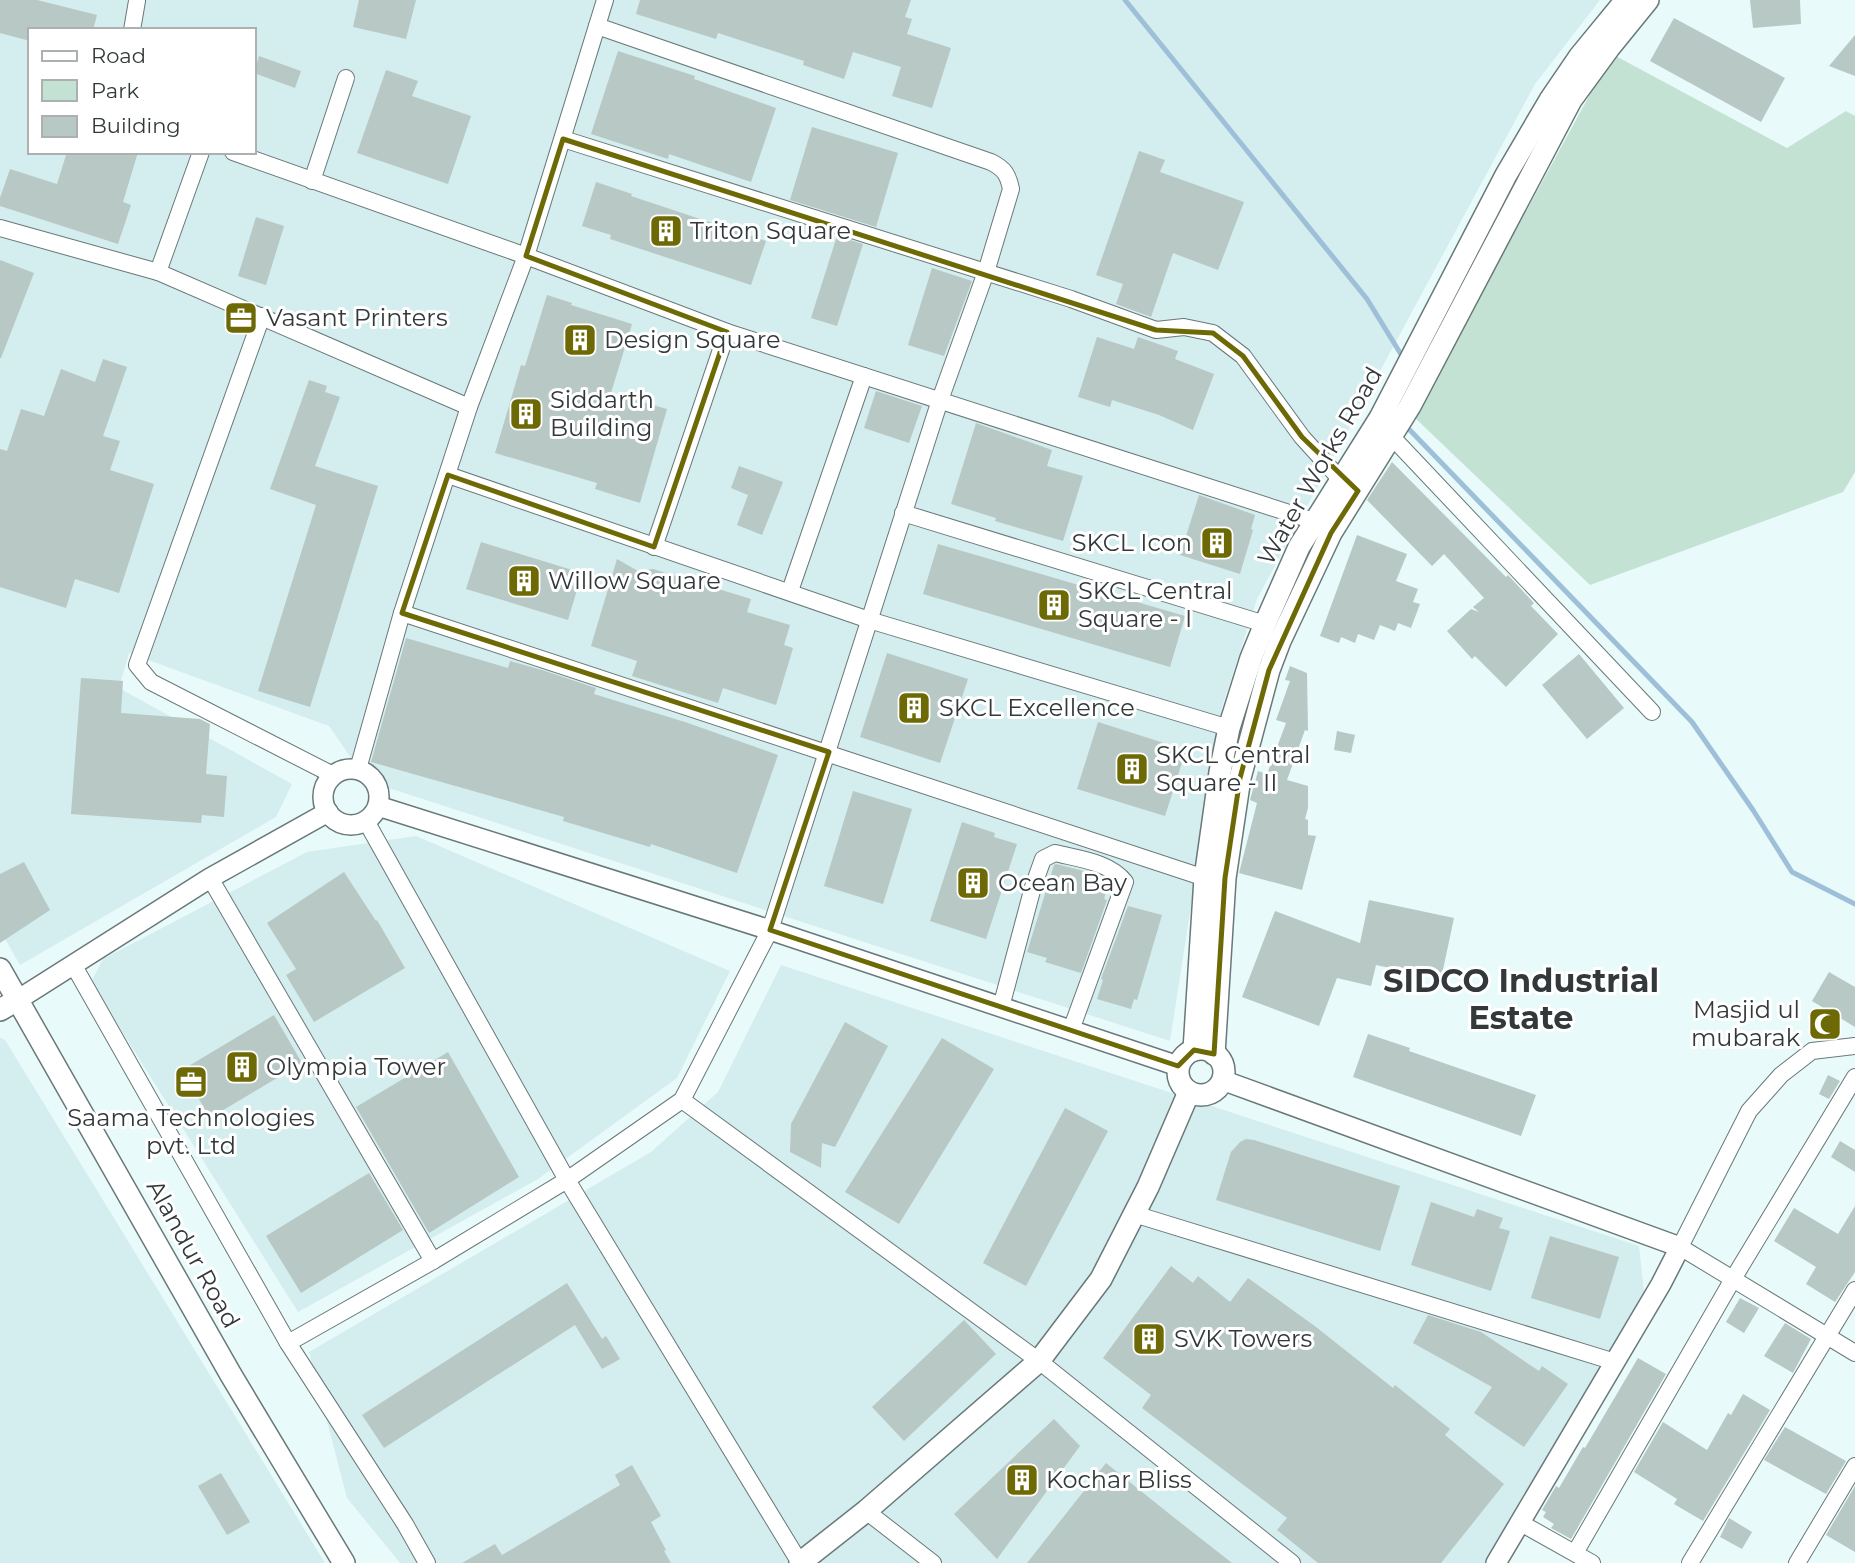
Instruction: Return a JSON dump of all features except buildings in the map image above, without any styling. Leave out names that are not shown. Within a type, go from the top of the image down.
[{"type":"main road","name":"Water Works Road","points":[[1204,1052],[1225,878],[1230,775],[1229,728],[1251,658],[1299,547],[1314,521],[1350,486],[1389,429],[1506,175],[1550,100],[1580,56],[1626,0]]},
{"type":"main road","name":"Water Works Road","points":[[1401,400],[1571,100],[1648,0]]},
{"type":"main road","name":"Water Works Road","points":[[1204,1052],[1205,878],[1230,775],[1280,641],[1350,486]]},
{"type":"main road","name":"Alandur Road","points":[[0,969],[231,1375],[344,1563]]},
{"type":"main road","points":[[0,1010],[19,999]]},
{"type":"main road","points":[[1204,1052],[1223,1066],[1222,1080],[1219,1086],[1208,1094],[1195,1095],[1179,1081],[1178,1066],[1187,1054],[1204,1052]]},
{"type":"main road","points":[[800,1563],[866,1511],[1039,1360],[1101,1279],[1148,1187],[1189,1092]]},
{"type":"street","points":[[358,769],[402,613],[469,407],[526,256],[605,0]]},
{"type":"street","points":[[132,28],[137,1]]},
{"type":"street","points":[[288,1343],[433,1262],[567,1180],[682,1100],[770,930],[829,752],[903,513],[986,272],[1011,189],[1008,176],[1002,167],[597,26]]},
{"type":"street","points":[[312,181],[346,78]]},
{"type":"street","points":[[563,139],[1071,299],[1156,330],[1184,327],[1213,333],[1243,356],[1302,437],[1350,486]]},
{"type":"street","points":[[158,272],[200,154]]},
{"type":"street","points":[[238,154],[526,256],[727,332],[1314,521]]},
{"type":"street","points":[[0,228],[158,272],[469,407]]},
{"type":"street","points":[[262,316],[137,665],[150,682],[333,775]]},
{"type":"street","points":[[654,547],[727,332]]},
{"type":"street","points":[[790,591],[864,376]]},
{"type":"street","points":[[1389,429],[1652,712]]},
{"type":"street","points":[[448,475],[869,620],[1229,728]]},
{"type":"street","points":[[903,513],[1265,624]]},
{"type":"street","points":[[402,613],[1205,878]]},
{"type":"street","points":[[800,1563],[567,1180],[372,814],[378,787],[366,773],[358,769],[349,768],[333,775],[324,791],[323,799],[328,812],[338,821],[347,824],[372,814],[770,930],[1178,1066]]},
{"type":"street","points":[[19,999],[210,877],[328,812]]},
{"type":"street","points":[[1001,1007],[1043,859],[1055,852],[1106,867],[1119,873],[1125,882],[1071,1030]]},
{"type":"street","points":[[210,877],[433,1262]]},
{"type":"street","points":[[74,966],[288,1343],[405,1524],[427,1563]]},
{"type":"street","points":[[1496,1563],[1661,1284],[1749,1111],[1781,1075],[1812,1051],[1855,1046]]},
{"type":"street","points":[[1575,1553],[1732,1279],[1855,1077]]},
{"type":"street","points":[[1222,1080],[1680,1247],[1855,1353]]},
{"type":"street","points":[[682,1100],[1039,1360],[1292,1563]]},
{"type":"street","points":[[1134,1214],[1615,1362]]},
{"type":"street","points":[[1690,1563],[1855,1290]]},
{"type":"street","points":[[1797,1563],[1855,1466]]},
{"type":"street","points":[[866,1511],[933,1563]]},
{"type":"street","points":[[1519,1522],[1592,1563]]},
{"type":"highlighted area","points":[[563,139],[1156,330],[1213,333],[1243,356],[1302,437],[1358,491],[1331,533],[1269,670],[1240,778],[1225,878],[1214,1054],[1194,1050],[1178,1066],[770,930],[829,752],[402,613],[448,475],[654,547],[727,332],[526,256]]},
{"type":"shaded area","points":[[0,0],[1600,0],[1535,84],[1257,599],[1222,707],[1170,1041],[367,781],[329,726],[129,653],[119,688],[292,784],[276,817],[20,965],[0,930]]},
{"type":"shaded area","points":[[416,836],[730,971],[677,1078],[538,1179],[298,1312],[91,982],[103,959],[307,852]]},
{"type":"shaded area","points":[[781,965],[1639,1246],[1644,1292],[1613,1353],[1487,1563],[400,1563],[347,1498],[309,1352],[651,1152],[718,1092]]},
{"type":"shaded area","points":[[0,1038],[5,1040],[325,1563],[0,1563]]},
{"type":"green space","points":[[1612,54],[1787,148],[1846,111],[1855,116],[1855,472],[1843,492],[1590,585],[1414,417]]},
{"type":"waterway","points":[[1125,0],[1367,299],[1402,356],[1401,359]]},
{"type":"waterway","points":[[1403,423],[1692,722],[1792,872],[1855,904]]},
{"type":"place","name":"Triton Square","points":[[666,231]]},
{"type":"place","name":"Vasant Printers","points":[[241,318]]},
{"type":"place","name":"Design Square","points":[[580,340]]},
{"type":"place","name":"Siddarth Building","points":[[526,414]]},
{"type":"place","name":"SKCL Icon","points":[[1217,543]]},
{"type":"place","name":"Willow Square","points":[[524,581]]},
{"type":"place","name":"SKCL Central Square - I","points":[[1054,605]]},
{"type":"place","name":"SKCL Excellence","points":[[914,708]]},
{"type":"place","name":"SKCL Central Square - II","points":[[1132,769]]},
{"type":"place","name":"Ocean Bay","points":[[973,883]]},
{"type":"place","name":"Masjid ul mubarak","points":[[1825,1024]]},
{"type":"place","name":"Olympia Tower","points":[[242,1067]]},
{"type":"place","name":"Saama Technologies pvt. Ltd","points":[[191,1082]]},
{"type":"place","name":"SVK Towers","points":[[1149,1339]]},
{"type":"place","name":"Kochar Bliss","points":[[1022,1480]]},
{"type":"district","name":"SIDCO Industrial Estate","points":[[1521,1000]]}]
